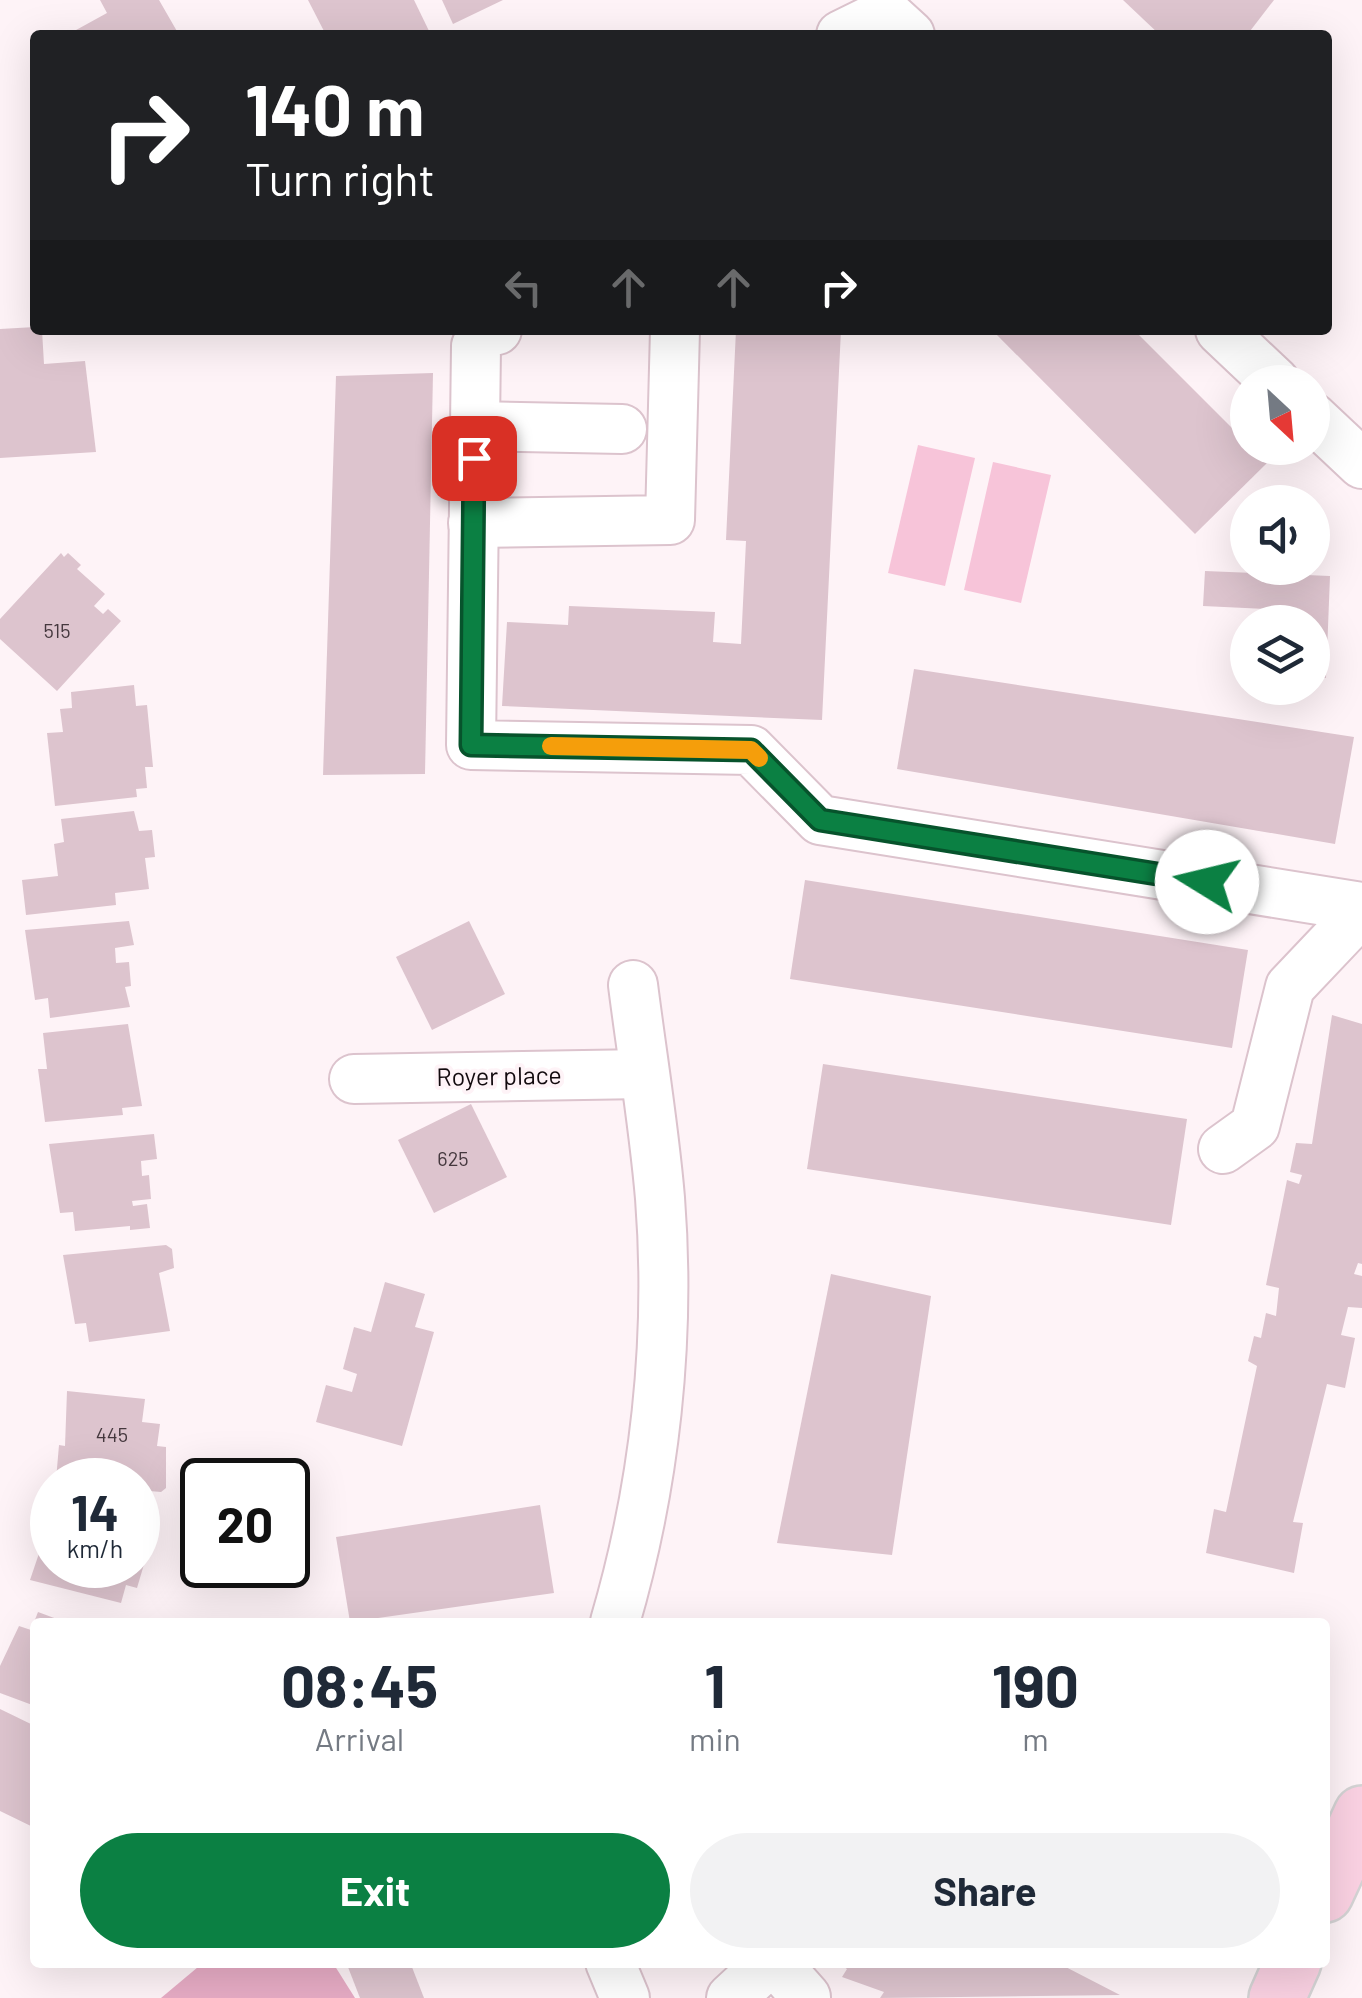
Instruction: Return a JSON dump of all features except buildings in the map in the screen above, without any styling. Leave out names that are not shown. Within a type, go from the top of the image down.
[{"type":"street","points":[[851,30],[886,13],[905,30]]},
{"type":"street","points":[[483,335],[476,346],[471,745],[751,750],[820,820],[1362,909]]},
{"type":"street","points":[[473,522],[670,520],[676,335]]},
{"type":"street","points":[[1225,335],[1258,365]]},
{"type":"street","points":[[475,426],[622,429]]},
{"type":"street","points":[[1330,434],[1362,464]]},
{"type":"street","points":[[1223,1149],[1255,1126],[1290,987],[1362,909]]},
{"type":"street","points":[[616,1618],[645,1497],[658,1405],[663,1308],[660,1199],[633,986]]},
{"type":"street","name":"Royer place","points":[[354,1079],[644,1074]]},
{"type":"street","points":[[612,1968],[625,1998]]},
{"type":"street","points":[[731,1998],[766,1968]]},
{"type":"street","points":[[779,1968],[806,1997]]},
{"type":"shaded area","points":[[918,445],[975,458],[945,586],[888,573]]},
{"type":"shaded area","points":[[993,462],[1051,475],[1021,603],[964,590]]},
{"type":"shaded area","points":[[197,1968],[336,1968],[355,1998],[161,1998]]},
{"type":"slow traffic","points":[[551,746],[751,750],[759,758]]},
{"type":"route","points":[[474,458],[471,745],[751,750],[820,820],[1207,882]]}]
